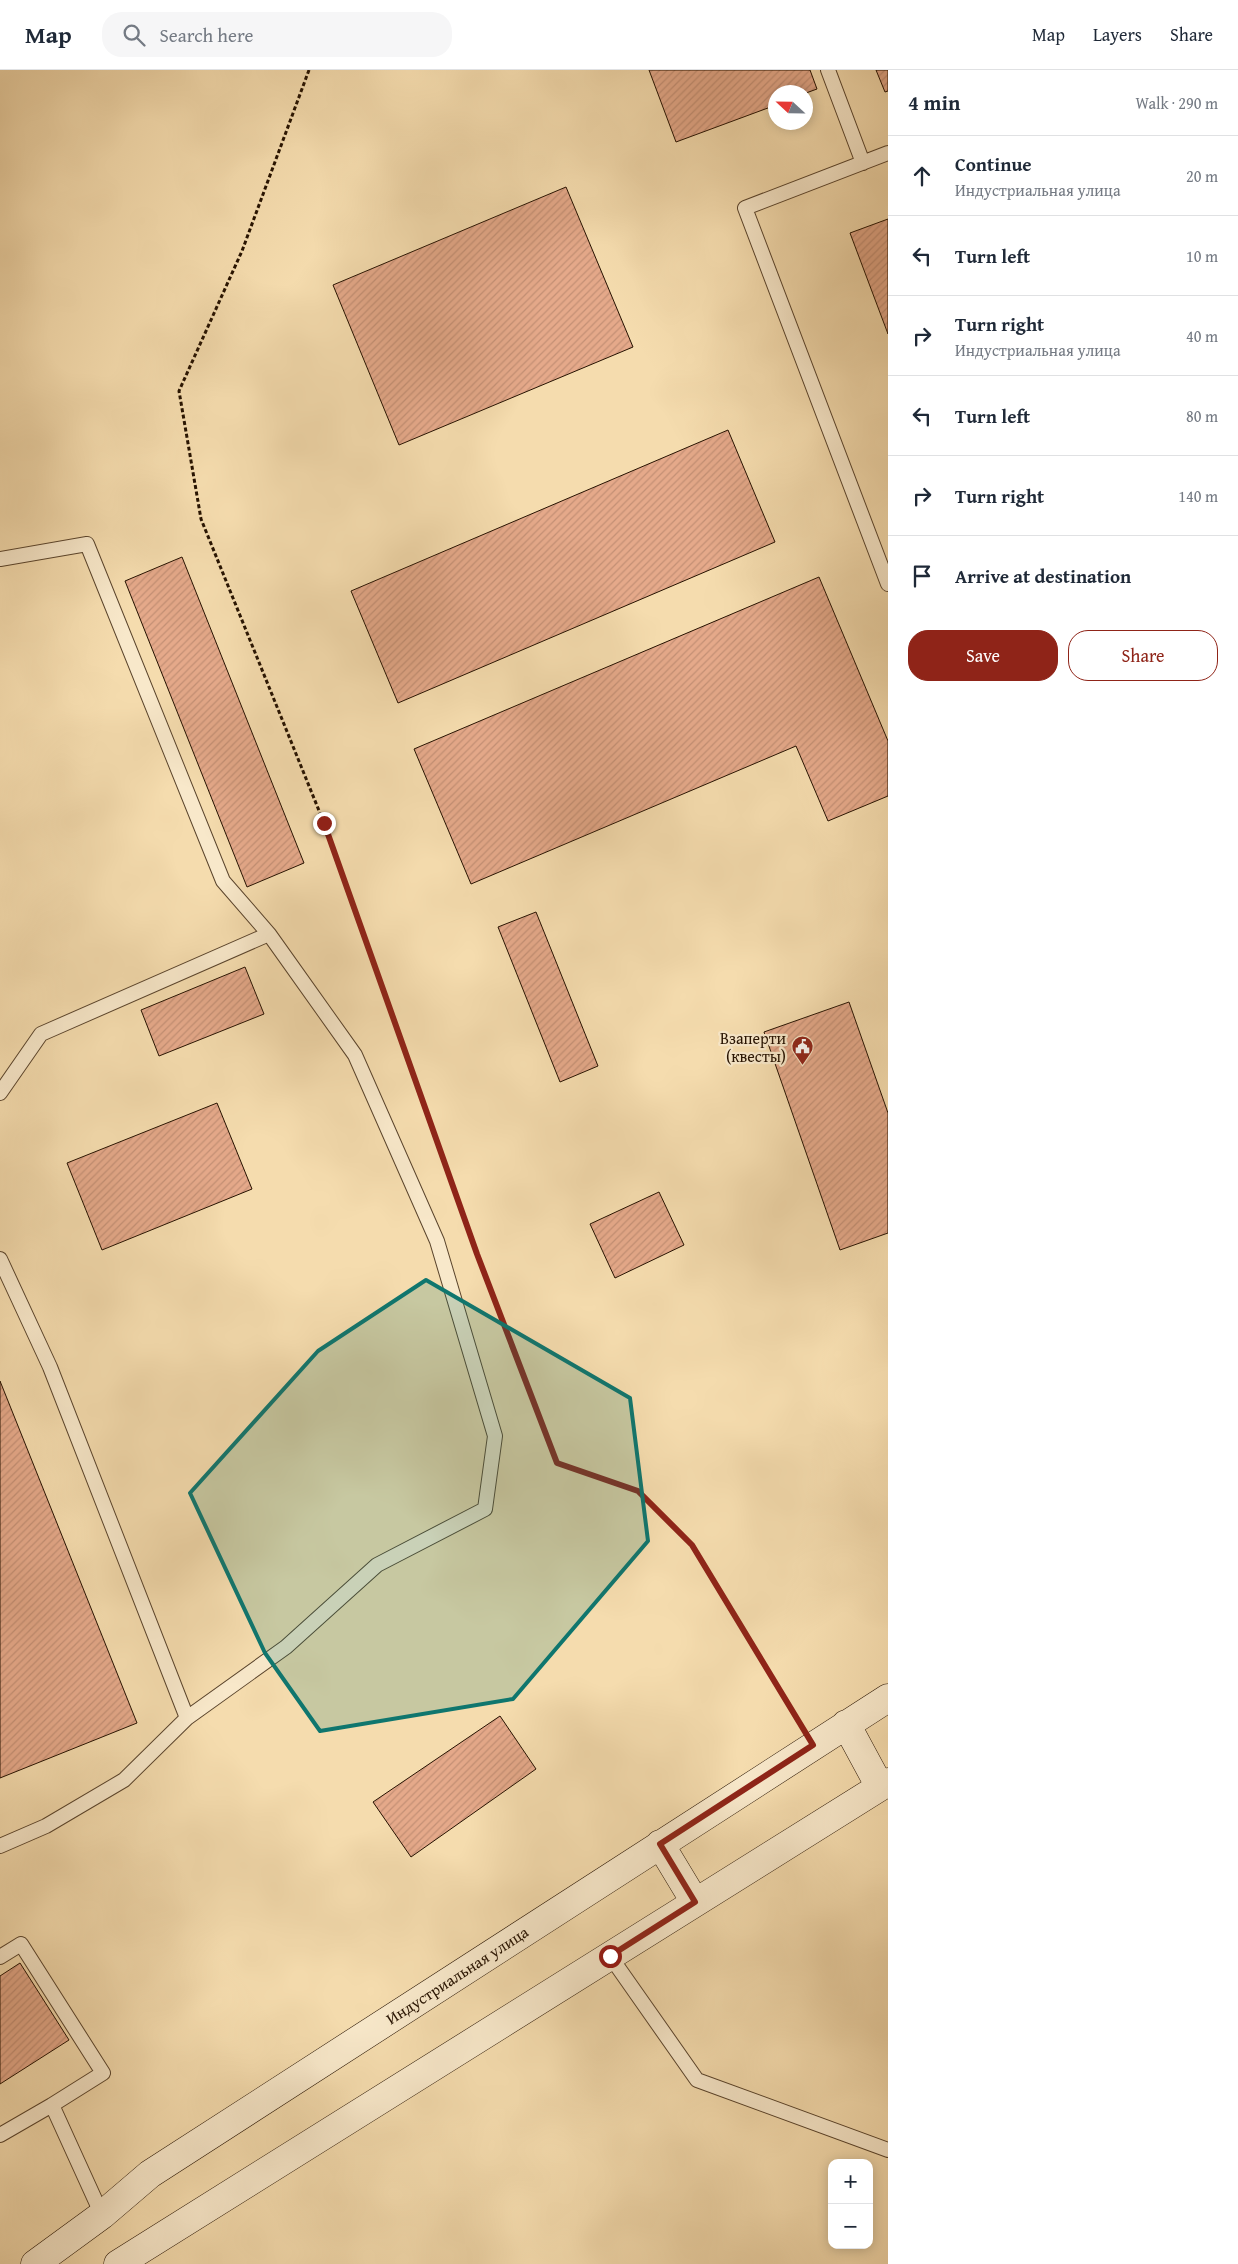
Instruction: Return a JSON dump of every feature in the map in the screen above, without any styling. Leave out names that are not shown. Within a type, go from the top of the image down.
[{"type":"street","name":"Индустриальная улица","points":[[36,2264],[102,2215],[150,2174],[888,1698]]},
{"type":"street","points":[[118,2264],[884,1784],[846,1724]]},
{"type":"street","points":[[660,1844],[695,1902]]},
{"type":"lane","points":[[828,70],[863,163]]},
{"type":"lane","points":[[888,153],[745,208],[888,584]]},
{"type":"lane","points":[[0,559],[87,544],[223,881],[269,934],[355,1055],[437,1241],[495,1436],[485,1509],[377,1565],[286,1647],[187,1718],[124,1780],[46,1826],[0,1846]]},
{"type":"lane","points":[[0,1093],[41,1034],[269,934]]},
{"type":"lane","points":[[0,1259],[50,1367],[187,1718]]},
{"type":"lane","points":[[0,1957],[21,1944],[103,2073],[0,2135]]},
{"type":"lane","points":[[610,1956],[697,2080],[888,2150]]},
{"type":"lane","points":[[52,2105],[102,2215]]},
{"type":"path","points":[[309,70],[242,251],[179,391],[202,519],[324,823],[477,1254],[557,1463],[638,1491],[692,1545],[813,1745]]},
{"type":"highlighted area","points":[[426,1280],[630,1398],[648,1541],[513,1699],[320,1731],[265,1653],[190,1493],[318,1351]]},
{"type":"building","points":[[649,70],[810,70],[817,89],[813,90],[813,85],[768,85],[768,108],[676,142]]},
{"type":"building","points":[[876,70],[888,70],[888,91],[885,92]]},
{"type":"building","points":[[566,187],[633,347],[399,445],[333,285]]},
{"type":"building","points":[[888,219],[888,334],[850,233]]},
{"type":"building","points":[[728,430],[775,542],[398,703],[351,591]]},
{"type":"building","points":[[182,557],[304,863],[247,887],[125,581]]},
{"type":"building","points":[[819,577],[888,741],[888,796],[828,821],[796,746],[471,884],[414,749]]},
{"type":"building","points":[[536,912],[598,1066],[560,1082],[498,927]]},
{"type":"building","points":[[245,967],[264,1014],[159,1056],[141,1010]]},
{"type":"building","points":[[849,1002],[888,1113],[888,1233],[840,1250],[764,1032]]},
{"type":"building","points":[[217,1103],[252,1189],[102,1250],[67,1163]]},
{"type":"building","points":[[659,1192],[684,1245],[615,1278],[590,1224]]},
{"type":"building","points":[[0,1381],[137,1723],[0,1778]]},
{"type":"building","points":[[500,1716],[536,1769],[411,1857],[373,1802]]},
{"type":"building","points":[[20,1963],[69,2040],[0,2084],[0,1976]]},
{"type":"place","name":"Взаперти (квесты)","points":[[802,1066]]},
{"type":"route","points":[[324,823],[477,1254],[557,1463],[638,1491],[692,1545],[813,1745],[660,1844],[695,1902],[610,1956]]}]
